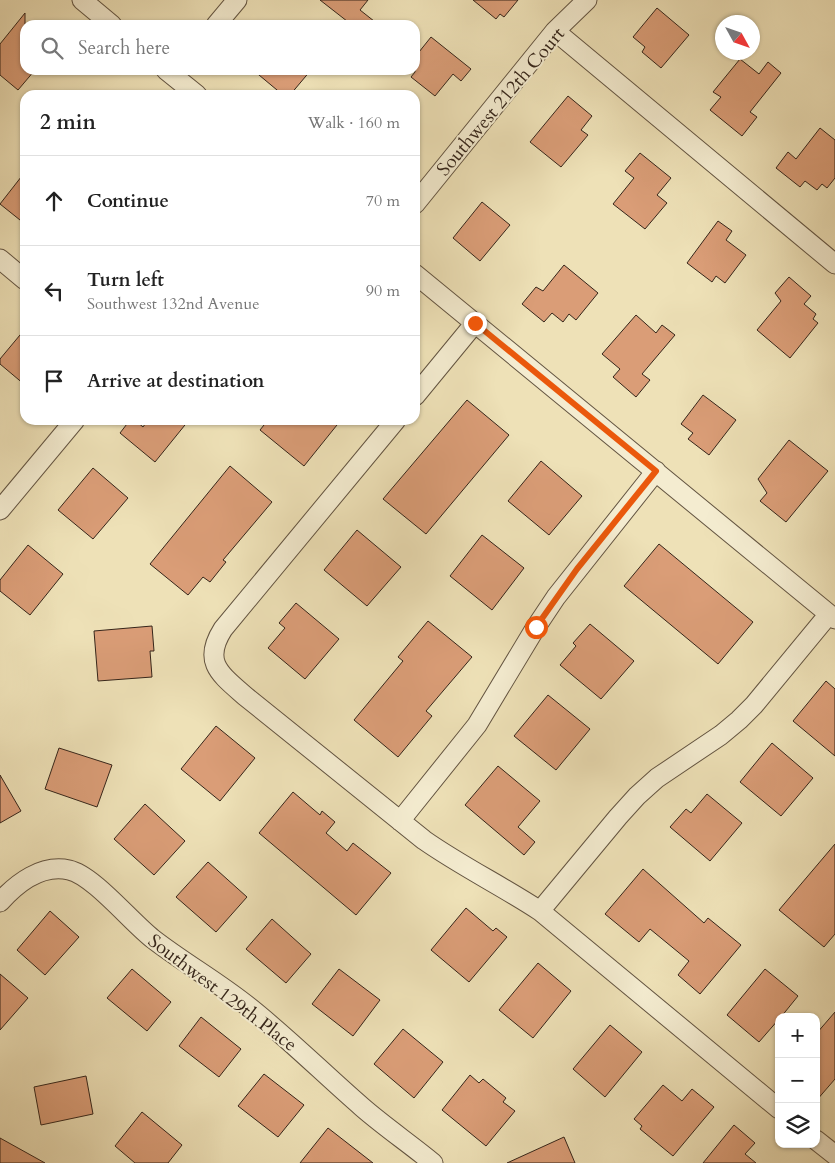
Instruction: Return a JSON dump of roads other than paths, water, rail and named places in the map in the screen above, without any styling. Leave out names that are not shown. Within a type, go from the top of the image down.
[{"type":"street","points":[[82,0],[106,20]]},
{"type":"street","points":[[220,20],[237,0]]},
{"type":"street","name":"Southwest 212th Court","points":[[420,198],[555,31],[587,0]]},
{"type":"street","points":[[555,31],[835,264]]},
{"type":"street","points":[[176,75],[192,90]]},
{"type":"street","points":[[0,260],[20,276]]},
{"type":"street","points":[[420,278],[832,617],[739,720],[721,735],[657,778],[637,796],[540,911]]},
{"type":"street","points":[[420,390],[475,323]]},
{"type":"street","points":[[0,510],[71,425]]},
{"type":"street","points":[[392,425],[223,629],[213,649],[219,672],[230,684],[439,851],[540,911],[775,1106]]},
{"type":"street","points":[[400,821],[477,725],[556,597],[656,471]]},
{"type":"street","name":"Southwest 129th Place","points":[[0,902],[16,886],[40,872],[55,869],[68,870],[85,877],[153,939],[249,1007],[364,1108],[433,1163]]},
{"type":"street","points":[[820,1143],[835,1155]]}]
